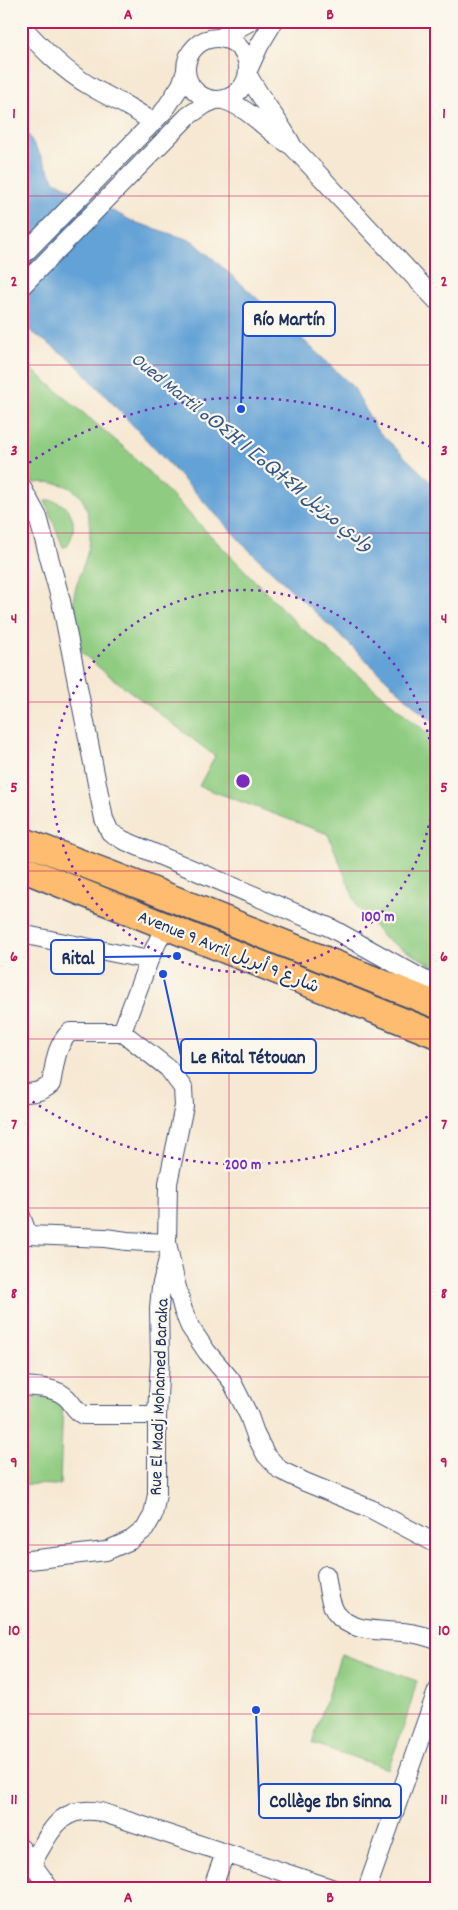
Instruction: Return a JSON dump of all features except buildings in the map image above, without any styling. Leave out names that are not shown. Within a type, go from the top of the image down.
[{"type":"highway","name":"Avenue 9 Avril شارع 9 أبريل","points":[[21,840],[149,889],[437,1005]]},
{"type":"highway","name":"Avenue 9 Avril شارع 9 أبريل","points":[[21,868],[437,1035]]},
{"type":"street","points":[[21,257],[133,144],[173,99],[186,71],[189,56],[198,45],[220,38],[251,21]]},
{"type":"street","points":[[21,287],[188,116],[206,104],[236,94],[242,89],[259,46],[274,21]]},
{"type":"street","points":[[21,26],[62,68],[153,122]]},
{"type":"street","points":[[220,38],[240,48],[247,60],[248,71],[260,96],[284,130],[293,147]]},
{"type":"street","points":[[186,71],[195,91],[208,99],[219,100],[241,107],[269,132],[293,147],[437,301]]},
{"type":"street","points":[[21,486],[38,517],[61,601],[104,819],[110,832],[122,840],[162,858],[331,928],[437,987]]},
{"type":"street","points":[[122,1032],[149,960],[165,926]]},
{"type":"street","points":[[21,934],[149,960]]},
{"type":"street","points":[[21,1093],[45,1090],[52,1084],[55,1060],[62,1040],[70,1032],[122,1032],[168,1068],[183,1088],[184,1106],[168,1183],[168,1248],[183,1310],[190,1327],[207,1352],[231,1380],[249,1416],[256,1436],[266,1454],[280,1470],[313,1486],[371,1509],[437,1544]]},
{"type":"street","points":[[21,1216],[25,1236],[106,1238],[168,1248]]},
{"type":"street","name":"Rue El Madj Mohamed Baraka","points":[[21,1560],[106,1551],[131,1540],[145,1529],[153,1515],[157,1494],[157,1415],[160,1359],[159,1308],[168,1248]]},
{"type":"street","points":[[21,1386],[57,1392],[69,1400],[76,1411],[83,1415],[157,1415]]},
{"type":"street","points":[[326,1575],[335,1611],[347,1622],[374,1630],[411,1633],[437,1640]]},
{"type":"street","points":[[367,1889],[437,1691]]},
{"type":"street","points":[[32,1862],[60,1820],[77,1810],[87,1809],[334,1889]]},
{"type":"street","points":[[21,1848],[50,1889]]},
{"type":"street","points":[[212,1889],[226,1854]]},
{"type":"green space","points":[[21,360],[128,451],[300,627],[437,741],[437,968],[385,939],[358,908],[328,834],[199,786],[215,756],[81,652],[75,623],[73,599],[89,546],[89,519],[82,499],[77,493],[62,485],[44,482],[33,483],[21,465]]},
{"type":"green space","points":[[48,500],[63,505],[72,517],[73,531],[67,546],[63,547],[45,501]]},
{"type":"green space","points":[[21,1397],[63,1398],[60,1485],[21,1484]]},
{"type":"green space","points":[[341,1654],[417,1681],[405,1723],[388,1769],[312,1743]]},
{"type":"water","name":"Oued Martil ⴰⵙⵉⴼ ⵏ ⵎⴰⵕⵜⵉⵍ وادي مرتيل","points":[[21,128],[25,129],[55,181],[134,222],[193,241],[296,333],[354,388],[376,429],[437,488],[437,724],[419,710],[248,549],[74,362],[21,324]]},
{"type":"place","name":"Río Martín","points":[[241,409]]},
{"type":"place","name":"Rital","points":[[177,956]]},
{"type":"place","name":"Le Rital Tétouan","points":[[163,974]]},
{"type":"place","name":"Collège Ibn Sinna","points":[[256,1710]]}]
